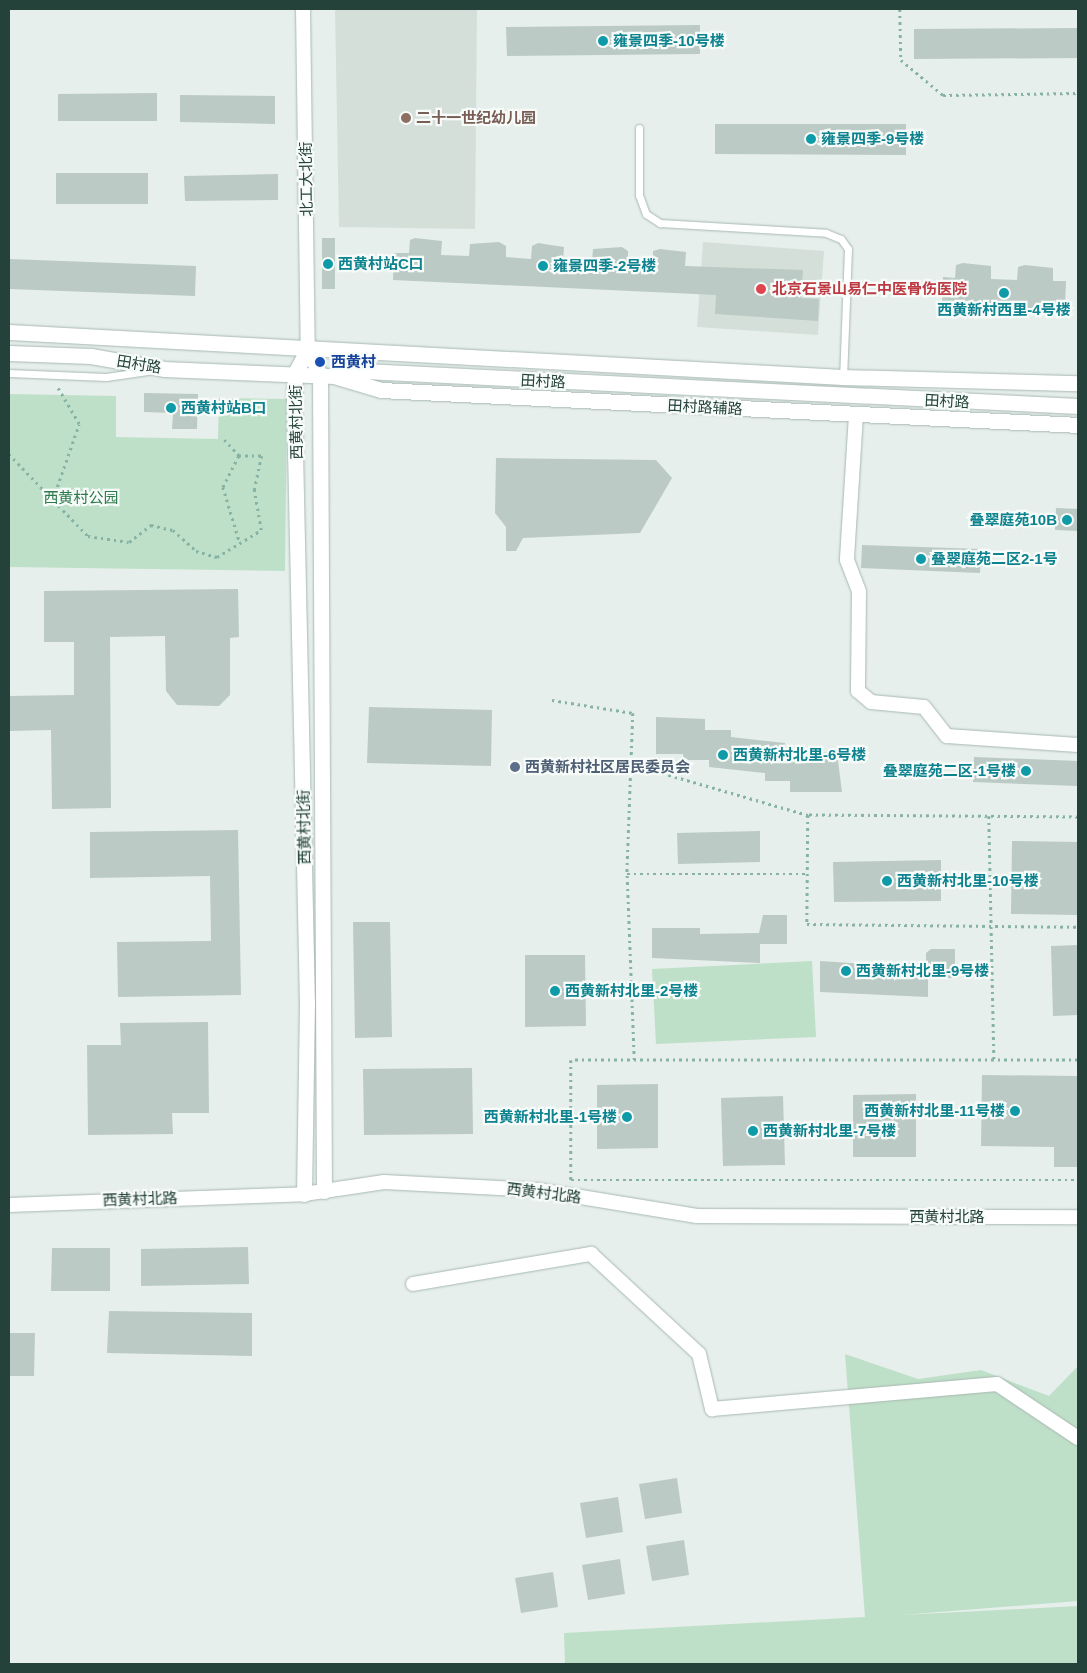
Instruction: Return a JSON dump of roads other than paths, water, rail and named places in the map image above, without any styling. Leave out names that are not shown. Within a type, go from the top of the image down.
[{"type":"street","name":"北工大北街","points":[[303,9],[308,349]]},
{"type":"street","name":"田村路","points":[[9,332],[843,377],[1078,383]]},
{"type":"street","name":"西黄村北街","points":[[304,1194],[307,1004],[295,373],[308,349],[327,375],[324,1192]]},
{"type":"street","name":"田村路","points":[[9,353],[91,356],[164,369],[327,375],[364,372],[1078,406]]},
{"type":"street","name":"田村路辅路","points":[[327,375],[381,390],[1078,425]]},
{"type":"street","points":[[933,417],[935,400]]},
{"type":"street","points":[[856,415],[847,560],[859,592],[858,691],[871,702],[924,707],[947,736],[1078,745]]},
{"type":"street","name":"西黄村北路","points":[[9,1205],[304,1194],[384,1182],[538,1190],[697,1216],[1078,1217]]},
{"type":"street","points":[[413,1284],[591,1254],[700,1354],[712,1409],[997,1384],[1078,1438]]},
{"type":"lane","points":[[639,128],[640,195],[646,214],[660,223],[826,234],[841,239],[848,249],[843,377]]},
{"type":"lane","points":[[9,373],[106,377],[164,369]]},
{"type":"place","name":"雍景四季-10号楼","points":[[603,41]]},
{"type":"place","name":"二十一世纪幼儿园","points":[[406,118]]},
{"type":"place","name":"雍景四季-9号楼","points":[[811,139]]},
{"type":"place","name":"西黄村站C口","points":[[328,264]]},
{"type":"place","name":"雍景四季-2号楼","points":[[543,266]]},
{"type":"place","name":"北京石景山易仁中医骨伤医院","points":[[761,289]]},
{"type":"place","name":"西黄新村西里-4号楼","points":[[1004,293]]},
{"type":"place","name":"西黄村","points":[[320,362]]},
{"type":"place","name":"西黄村站B口","points":[[171,408]]},
{"type":"place","name":"叠翠庭苑10B","points":[[1067,520]]},
{"type":"place","name":"叠翠庭苑二区2-1号","points":[[921,559]]},
{"type":"place","name":"西黄新村北里-6号楼","points":[[723,755]]},
{"type":"place","name":"西黄新村社区居民委员会","points":[[515,767]]},
{"type":"place","name":"叠翠庭苑二区-1号楼","points":[[1026,771]]},
{"type":"place","name":"西黄新村北里-10号楼","points":[[887,881]]},
{"type":"place","name":"西黄新村北里-9号楼","points":[[846,971]]},
{"type":"place","name":"西黄新村北里-2号楼","points":[[555,991]]},
{"type":"place","name":"西黄新村北里-11号楼","points":[[1015,1111]]},
{"type":"place","name":"西黄新村北里-1号楼","points":[[627,1117]]},
{"type":"place","name":"西黄新村北里-7号楼","points":[[753,1131]]},
{"type":"park label","name":"西黄村公园","points":[[81,498]]}]
